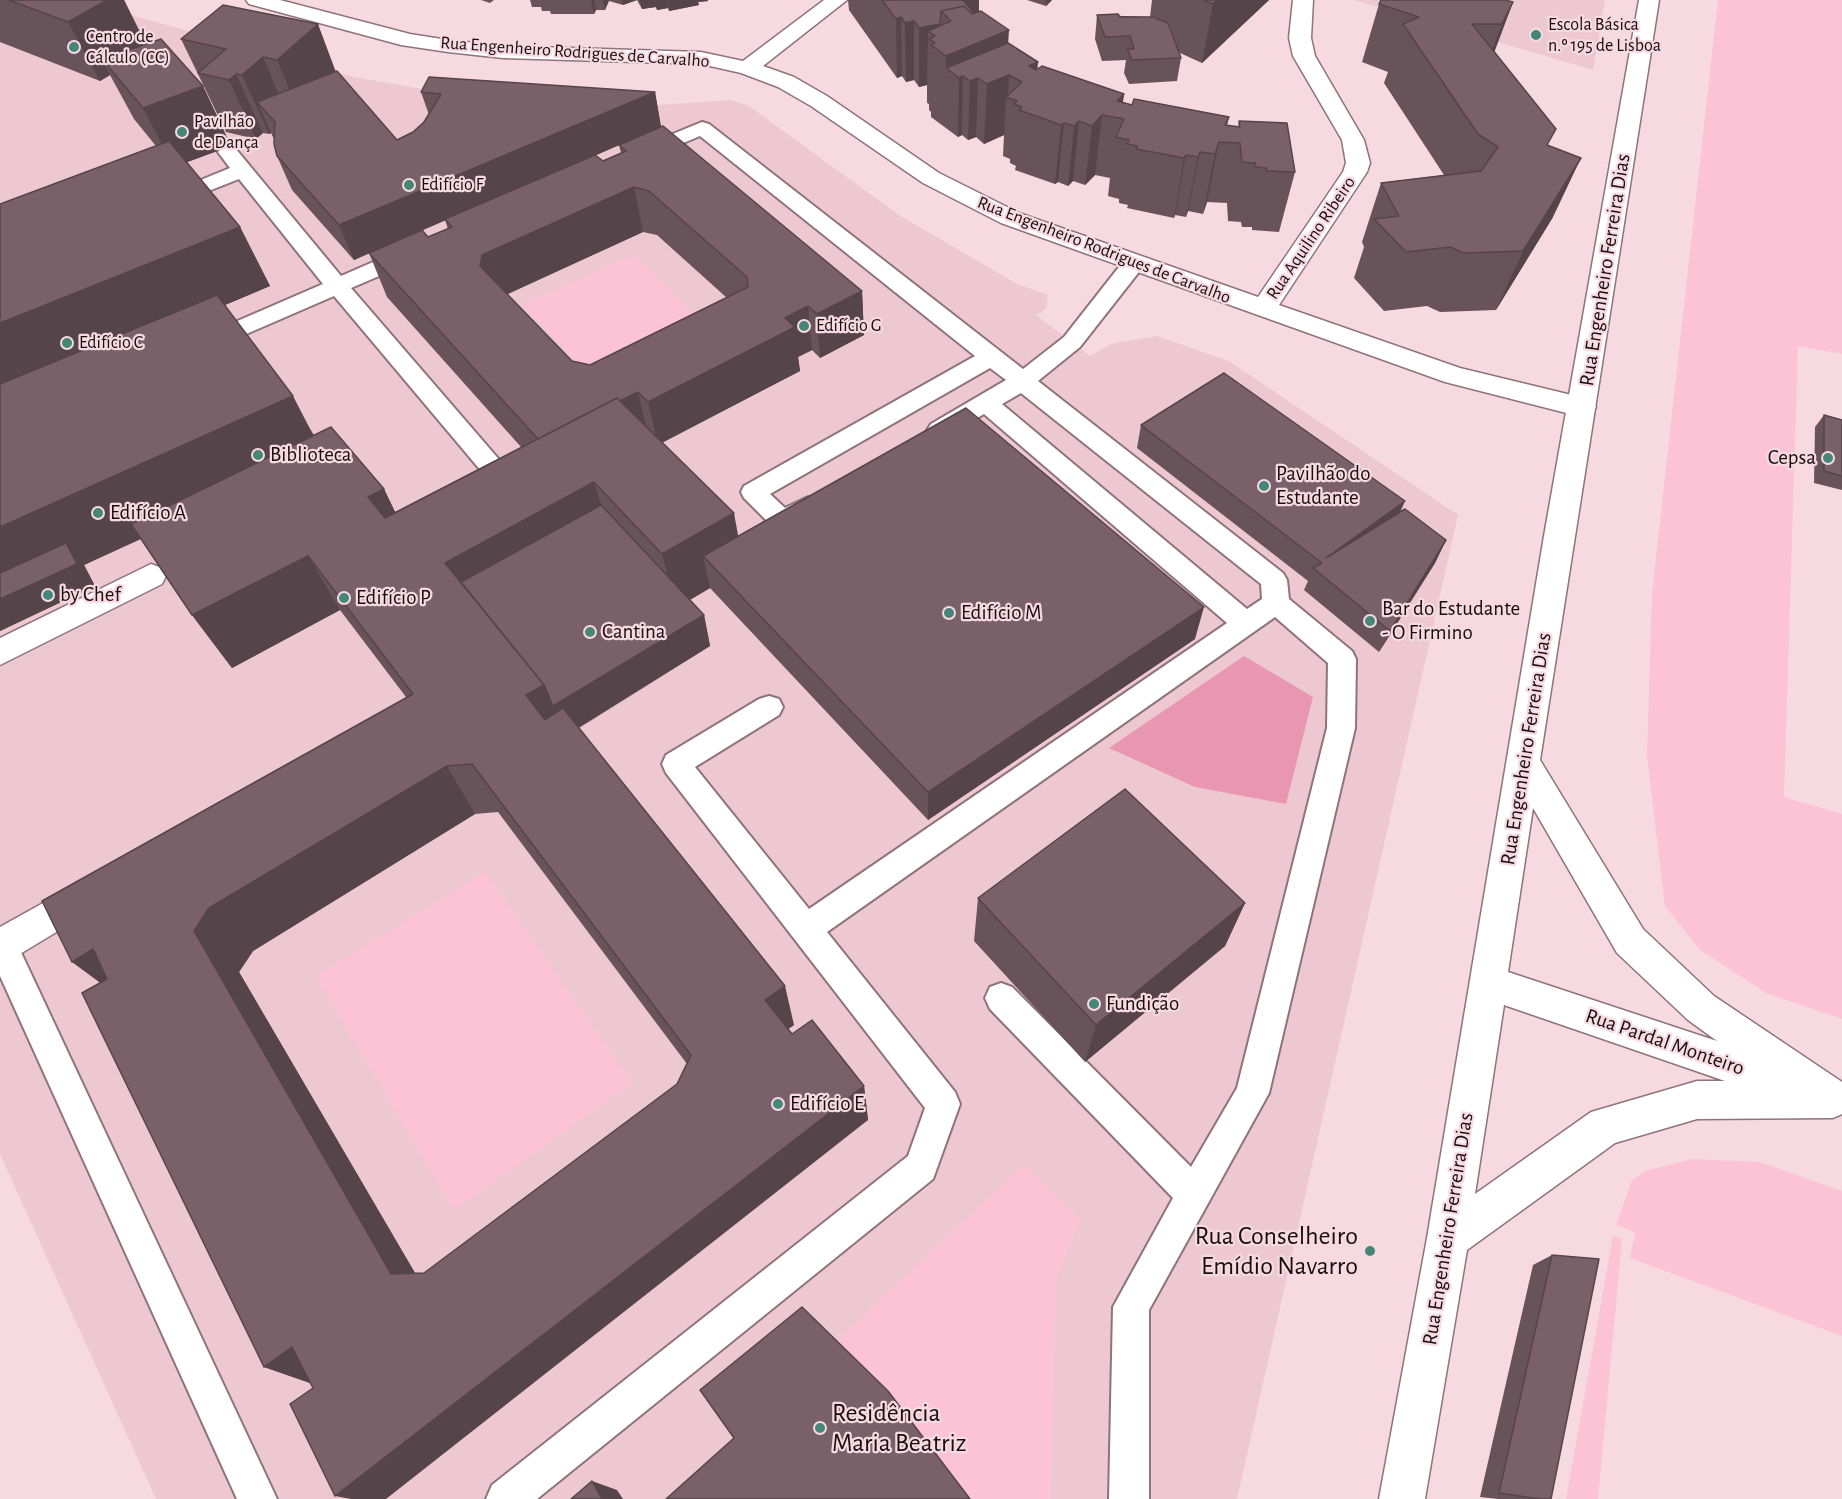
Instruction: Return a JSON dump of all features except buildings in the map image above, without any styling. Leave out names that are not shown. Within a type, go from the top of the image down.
[{"type":"street","name":"Rua Engenheiro Rodrigues de Carvalho","points":[[256,0],[409,39],[448,46],[503,52],[701,58],[747,68],[786,82],[819,101],[931,177],[971,200],[1010,218],[1454,376],[1582,407]]},
{"type":"street","points":[[747,68],[837,0]]},
{"type":"street","name":"Rua Aquilino Ribeiro","points":[[1263,309],[1355,172],[1358,163],[1353,140],[1304,56],[1300,38],[1303,0]]},
{"type":"street","name":"Rua Engenheiro Ferreira Dias","points":[[1402,1499],[1448,1238],[1649,0]]},
{"type":"street","points":[[0,652],[151,576]]},
{"type":"street","points":[[1524,762],[1630,940],[1701,1008],[1837,1100]]},
{"type":"street","points":[[1,944],[111,881]]},
{"type":"street","name":"Rua Pardal Monteiro","points":[[1488,982],[1837,1100]]},
{"type":"street","points":[[1448,1238],[1605,1126],[1697,1100],[1837,1100]]},
{"type":"lane","points":[[621,163],[702,128],[1274,580],[1276,603],[1342,659],[1341,728],[1252,1093],[1131,1307],[1130,1499]]},
{"type":"lane","points":[[228,152],[241,171],[337,286],[512,491]]},
{"type":"lane","points":[[154,206],[241,171]]},
{"type":"lane","points":[[185,352],[435,243]]},
{"type":"lane","points":[[915,444],[1023,381],[1072,342],[1134,263]]},
{"type":"lane","points":[[824,497],[783,521],[753,492],[993,356]]},
{"type":"lane","points":[[986,403],[1246,623]]},
{"type":"lane","points":[[806,929],[1276,603]]},
{"type":"lane","points":[[506,1499],[921,1167],[943,1104],[676,764],[769,707]]},
{"type":"lane","points":[[1,944],[257,1499]]},
{"type":"lane","points":[[1001,998],[1194,1195]]},
{"type":"shaded area","points":[[0,0],[77,0],[354,77],[428,90],[643,106],[731,100],[749,106],[899,215],[1017,284],[1048,295],[1046,309],[1036,315],[1090,356],[1111,344],[1157,336],[1229,361],[1458,515],[1237,1499],[156,1499],[0,1154]]},
{"type":"shaded area","name":"Escola Básica n.º 195 de Lisboa","points":[[1354,0],[1605,0],[1593,70]]},
{"type":"shaded area","points":[[1718,0],[1842,0],[1842,354],[1798,346],[1784,797],[1842,814],[1842,1019],[1766,993],[1700,950],[1665,906],[1647,756],[1652,594]]},
{"type":"shaded area","points":[[633,255],[709,328],[596,382],[522,305]]},
{"type":"shaded area","points":[[1244,656],[1313,697],[1286,804],[1195,787],[1109,748]]},
{"type":"shaded area","points":[[485,872],[632,1083],[454,1210],[316,976]]},
{"type":"shaded area","points":[[1693,1159],[1760,1162],[1842,1191],[1842,1336],[1630,1258],[1635,1232],[1616,1225],[1632,1180],[1645,1171]]},
{"type":"shaded area","points":[[1025,1164],[1080,1220],[1055,1282],[1051,1499],[966,1499],[896,1402],[837,1341]]},
{"type":"shaded area","points":[[1613,1236],[1622,1239],[1598,1499],[1566,1499]]},
{"type":"place","name":"Escola Básica n.º 195 de Lisboa","points":[[1536,35]]},
{"type":"place","name":"Centro de Cálculo (CC)","points":[[74,47]]},
{"type":"place","name":"Pavilhão de Dança","points":[[182,132]]},
{"type":"place","name":"Edifício F","points":[[409,185]]},
{"type":"place","name":"Edifício G","points":[[804,326]]},
{"type":"place","name":"Edifício C","points":[[67,343]]},
{"type":"place","name":"Biblioteca","points":[[258,455]]},
{"type":"place","name":"Cepsa","points":[[1828,458]]},
{"type":"place","name":"Pavilhão do Estudante","points":[[1264,486]]},
{"type":"place","name":"Edifício A","points":[[98,513]]},
{"type":"place","name":"by Chef","points":[[48,595]]},
{"type":"place","name":"Edifício P","points":[[344,598]]},
{"type":"place","name":"Edifício M","points":[[949,613]]},
{"type":"place","name":"Bar do Estudante - O Firmino","points":[[1370,621]]},
{"type":"place","name":"Cantina","points":[[590,632]]},
{"type":"place","name":"Fundição","points":[[1094,1004]]},
{"type":"place","name":"Edifício E","points":[[778,1104]]},
{"type":"place","name":"Rua Conselheiro Emídio Navarro","points":[[1370,1251]]},
{"type":"place","name":"Residência Maria Beatriz","points":[[820,1428]]}]
